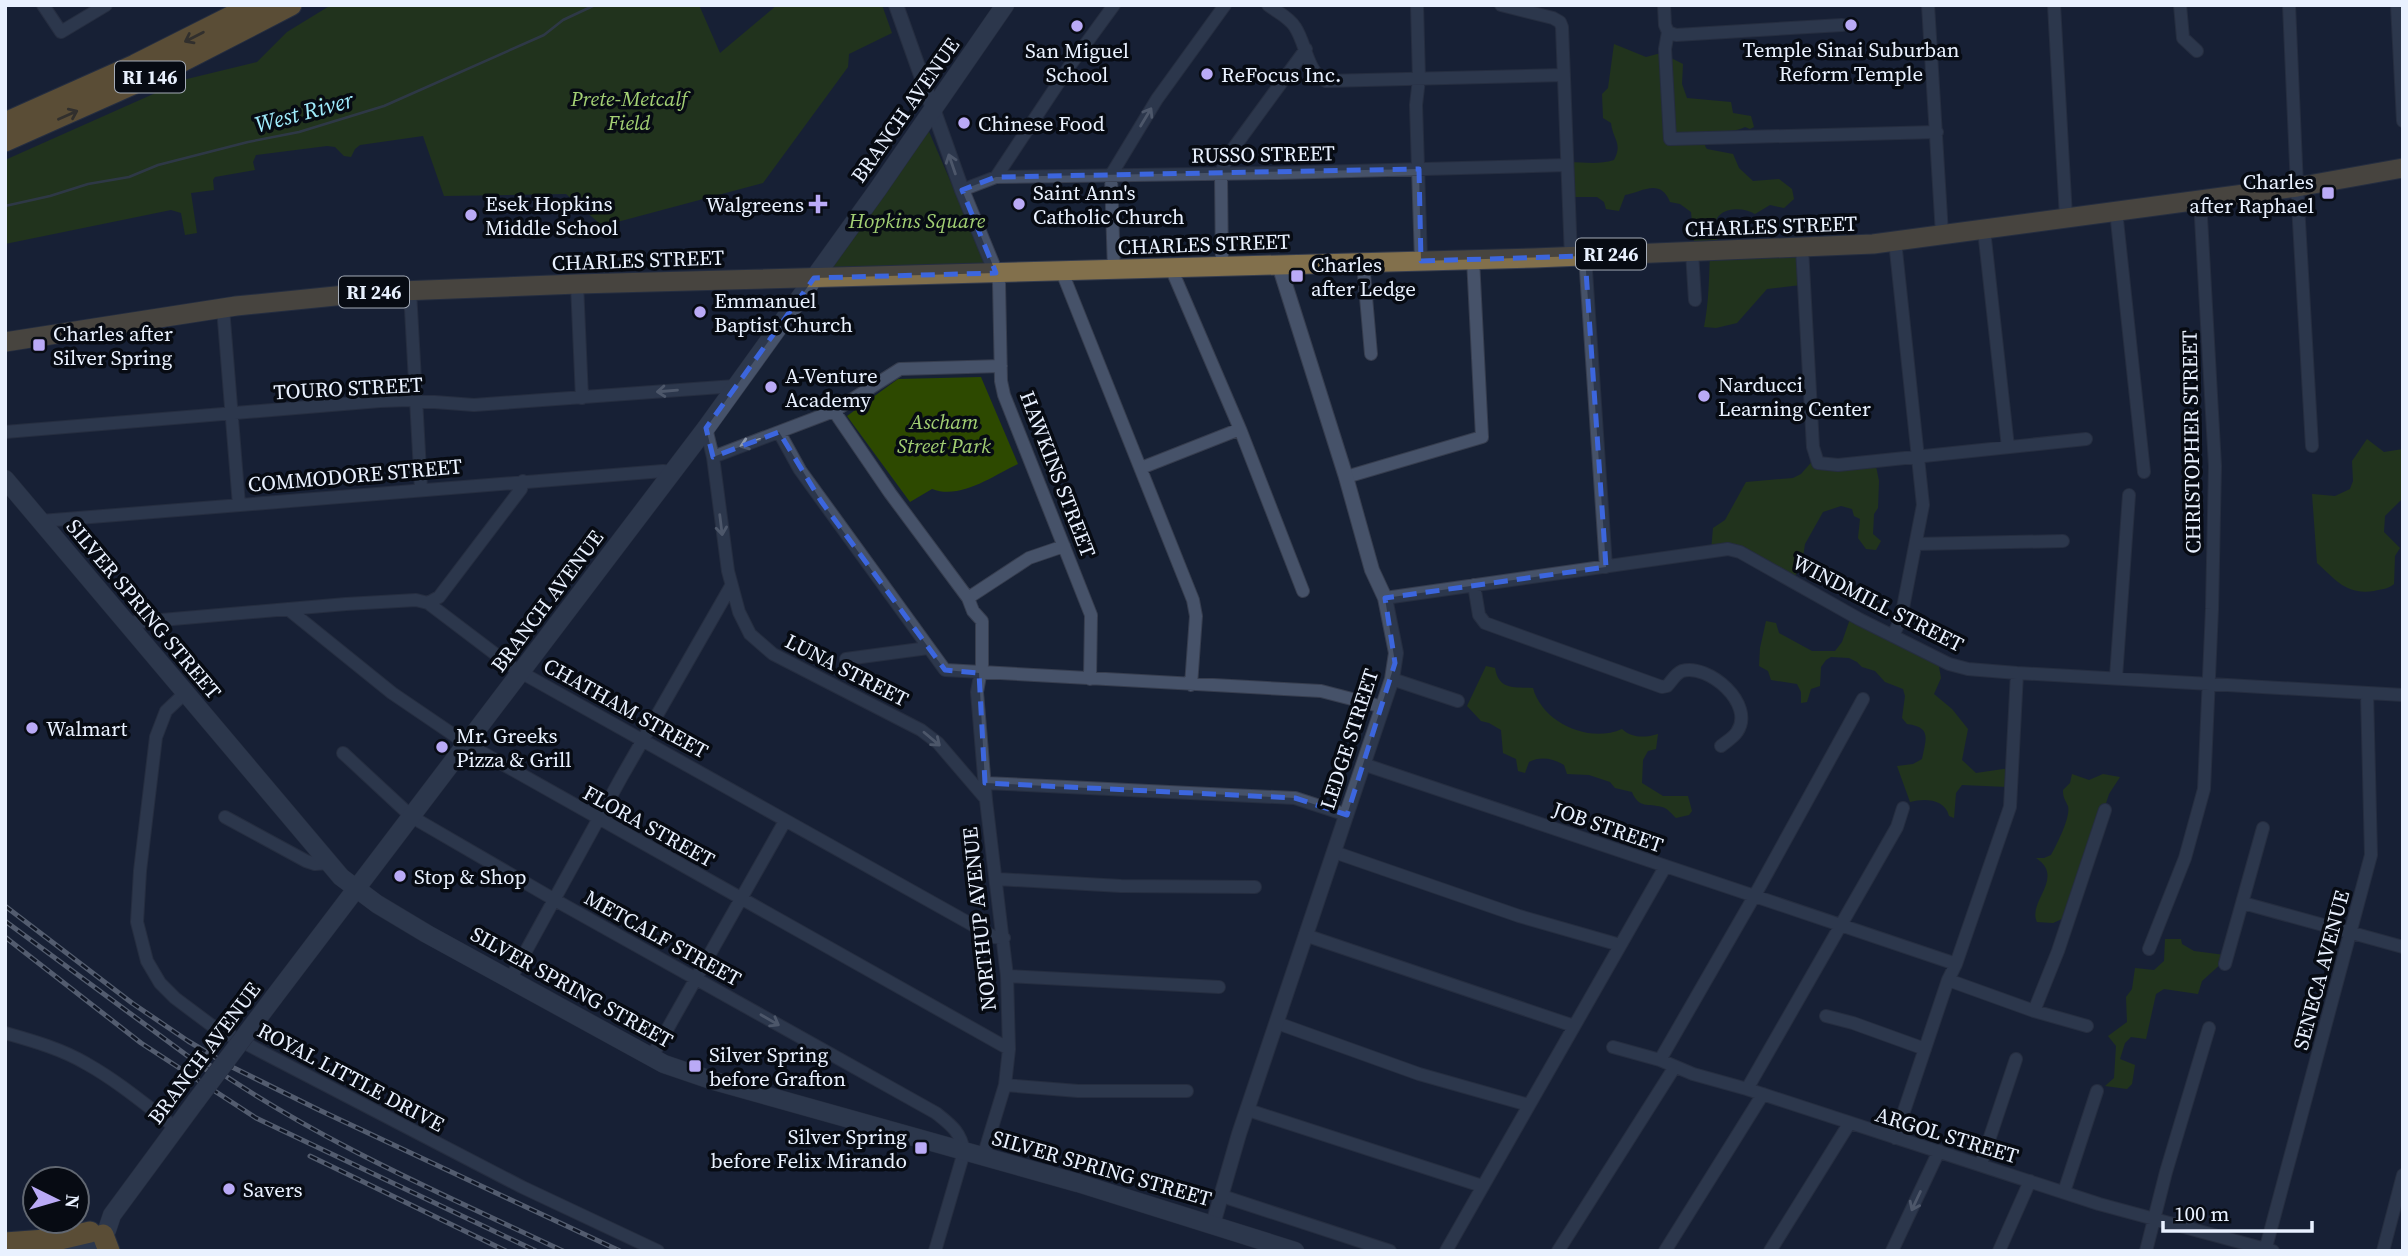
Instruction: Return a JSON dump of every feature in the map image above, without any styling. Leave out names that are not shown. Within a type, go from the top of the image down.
[{"type":"highway","name":"RI 146","points":[[5,123],[157,55],[254,5]]},
{"type":"highway","name":"RI 146","points":[[5,141],[169,68],[291,5]]},
{"type":"highway","points":[[5,1245],[100,1236]]},
{"type":"highway","points":[[5,1245],[23,1251]]},
{"type":"main road","name":"BRANCH AVENUE","points":[[68,1251],[100,1236],[176,1128],[331,920],[522,673],[706,428],[1005,5]]},
{"type":"main road","name":"CHARLES STREET","points":[[5,342],[223,308],[323,296],[411,291],[1802,248],[1895,241],[1984,230],[2297,187],[2403,168]]},
{"type":"main road","name":"SILVER SPRING STREET","points":[[5,479],[329,863],[356,890],[427,934],[651,1058],[718,1082],[1213,1224],[1295,1251]]},
{"type":"street","points":[[43,5],[61,32],[106,5]]},
{"type":"street","name":"HAWKINS STREET","points":[[896,5],[961,190],[999,283],[1004,395],[1092,623],[1090,679]]},
{"type":"street","points":[[996,177],[1114,5]]},
{"type":"street","points":[[1114,270],[1111,176],[1157,99],[1225,5]]},
{"type":"street","points":[[1268,5],[1296,28],[1315,71],[1320,79],[1326,81],[1564,75]]},
{"type":"street","points":[[1417,5],[1419,79],[1416,105],[1420,261]]},
{"type":"street","points":[[1501,5],[1560,22],[1567,165],[1578,256],[1606,567]]},
{"type":"street","points":[[1664,5],[1668,32],[1665,49],[1670,139],[1937,132]]},
{"type":"street","points":[[1928,5],[1942,234]]},
{"type":"street","points":[[2054,5],[2067,217]]},
{"type":"street","points":[[2180,5],[2183,38],[2197,51]]},
{"type":"street","points":[[2290,5],[2312,446]]},
{"type":"street","points":[[2397,5],[2403,121]]},
{"type":"street","points":[[1668,32],[1676,35],[1842,25]]},
{"type":"street","points":[[1222,267],[1221,174],[1227,157],[1306,49]]},
{"type":"street","name":"RUSSO STREET","points":[[961,190],[996,177],[1567,165]]},
{"type":"street","name":"CHRISTOPHER STREET","points":[[2149,949],[2185,858],[2204,789],[2215,466],[2200,200]]},
{"type":"street","points":[[2116,211],[2144,472]]},
{"type":"street","points":[[1984,230],[2008,447]]},
{"type":"street","points":[[1893,636],[1901,618],[1923,505],[1895,241]]},
{"type":"street","points":[[1802,248],[1812,447],[1818,463],[1839,465],[2086,439]]},
{"type":"street","points":[[1692,252],[1695,300]]},
{"type":"street","points":[[1346,477],[1482,437],[1473,259]]},
{"type":"street","points":[[1363,263],[1371,354]]},
{"type":"street","name":"LEDGE STREET","points":[[1213,1224],[1219,1195],[1392,679],[1396,653],[1385,598],[1372,570],[1346,477],[1279,265]]},
{"type":"street","points":[[1171,268],[1240,429],[1303,592]]},
{"type":"street","points":[[1062,272],[1195,609],[1191,685]]},
{"type":"street","points":[[577,284],[582,398]]},
{"type":"street","points":[[411,291],[421,489]]},
{"type":"street","points":[[223,308],[239,505]]},
{"type":"street","points":[[713,457],[834,411],[900,369],[1001,366]]},
{"type":"street","name":"TOURO STREET","points":[[5,432],[368,402],[415,401],[474,405],[735,386]]},
{"type":"street","name":"NORTHUP AVENUE","points":[[834,411],[982,621],[982,665],[977,692],[986,800],[1004,938],[1009,1049],[1005,1086],[983,1157]]},
{"type":"street","name":"LUNA STREET","points":[[706,428],[713,457],[722,534],[732,586],[744,624],[755,640],[767,651],[921,730],[937,743],[986,800]]},
{"type":"street","points":[[1141,468],[1240,429]]},
{"type":"street","points":[[779,432],[800,470],[945,670],[1321,691],[1383,707]]},
{"type":"street","name":"COMMODORE STREET","points":[[41,521],[523,481],[673,472]]},
{"type":"street","points":[[127,623],[416,600],[428,603],[439,597],[521,489],[523,481]]},
{"type":"street","points":[[2116,677],[2129,495]]},
{"type":"street","points":[[1916,544],[2063,541]]},
{"type":"street","points":[[968,598],[1029,558],[1064,546]]},
{"type":"street","name":"WINDMILL STREET","points":[[1385,598],[1712,550],[1733,550],[1893,636],[1957,667],[2017,673],[2403,695]]},
{"type":"street","points":[[1474,585],[1479,615],[1485,623],[1656,684],[1667,686],[1679,673],[1690,670],[1714,679],[1730,690],[1738,700],[1741,724],[1737,733],[1721,746]]},
{"type":"street","points":[[510,980],[732,586]]},
{"type":"street","name":"CHATHAM STREET","points":[[428,603],[522,673],[994,937],[1004,938]]},
{"type":"street","name":"FLORA STREET","points":[[288,609],[392,693],[467,744],[1009,1049]]},
{"type":"street","points":[[846,659],[928,648]]},
{"type":"street","points":[[1895,1138],[2010,807],[2017,673]]},
{"type":"street","points":[[1392,679],[1458,701]]},
{"type":"street","name":"ROYAL LITTLE DRIVE","points":[[185,693],[166,711],[156,737],[136,906],[139,937],[147,961],[160,984],[211,1025],[522,1187],[658,1251]]},
{"type":"street","name":"SENECA AVENUE","points":[[2268,1250],[2371,855],[2367,693]]},
{"type":"street","points":[[1660,1060],[1863,699]]},
{"type":"street","name":"METCALF STREET","points":[[343,753],[412,817],[936,1113],[957,1130],[964,1152]]},
{"type":"street","name":"JOB STREET","points":[[1363,764],[1956,964]]},
{"type":"street","points":[[985,783],[1294,799],[1347,815]]},
{"type":"street","points":[[1747,1089],[1897,827],[1903,808]]},
{"type":"street","points":[[2034,1011],[2055,961],[2105,810]]},
{"type":"street","points":[[225,817],[315,864],[329,863]]},
{"type":"street","points":[[651,1058],[785,821]]},
{"type":"street","points":[[2225,964],[2263,828]]},
{"type":"street","points":[[1334,852],[1519,916],[1620,946]]},
{"type":"street","points":[[1446,1251],[1665,867]]},
{"type":"street","points":[[996,879],[1121,886],[1255,887]]},
{"type":"street","points":[[2243,903],[2403,947]]},
{"type":"street","points":[[1306,935],[1574,1026]]},
{"type":"street","points":[[1007,976],[1219,987]]},
{"type":"street","points":[[1948,980],[2034,1011],[2087,1026]]},
{"type":"street","points":[[1826,1016],[1925,1049]]},
{"type":"street","points":[[1277,1023],[1419,1074],[1529,1105]]},
{"type":"street","points":[[2146,1251],[2209,1028]]},
{"type":"street","points":[[5,1032],[84,1062],[110,1078],[176,1128]]},
{"type":"street","name":"ARGOL STREET","points":[[1613,1047],[2064,1192],[2268,1250]]},
{"type":"street","points":[[1981,1164],[2016,1059]]},
{"type":"street","points":[[1558,1251],[1674,1068]]},
{"type":"street","points":[[1005,1086],[1078,1091],[1187,1091]]},
{"type":"street","points":[[2064,1192],[2097,1091]]},
{"type":"street","points":[[1665,1251],[1763,1094]]},
{"type":"street","points":[[1248,1110],[1482,1186]]},
{"type":"street","points":[[1770,1251],[1849,1124]]},
{"type":"street","points":[[1892,1251],[1939,1151]]},
{"type":"street","points":[[935,1251],[964,1152]]},
{"type":"street","points":[[2383,1251],[2403,1175]]},
{"type":"street","points":[[1999,1251],[2029,1181]]},
{"type":"street","points":[[1219,1195],[1390,1251]]},
{"type":"highlighted area","points":[[1419,169],[1421,261],[1585,256],[1606,567],[1385,598],[1395,663],[1347,815],[1295,798],[985,783],[979,673],[945,670],[821,501],[779,432],[713,457],[706,428],[814,278],[996,273],[962,190],[996,177]]},
{"type":"green space","name":"Prete-Metcalf Field","points":[[331,5],[699,5],[720,53],[777,5],[882,5],[892,33],[849,54],[848,67],[763,183],[606,225],[599,223],[566,194],[444,196],[423,136],[360,145],[351,157],[344,156],[335,147],[327,146],[256,155],[253,162],[255,170],[215,177],[214,190],[191,193],[197,233],[185,235],[181,213],[171,210],[5,244],[5,160],[187,79],[257,62],[287,32]]},
{"type":"green space","points":[[1614,44],[1646,57],[1661,53],[1683,64],[1682,84],[1687,98],[1731,102],[1733,113],[1751,116],[1754,127],[1717,133],[1708,139],[1705,146],[1707,149],[1733,154],[1739,168],[1753,181],[1779,179],[1792,189],[1794,199],[1784,208],[1770,205],[1755,214],[1736,209],[1724,212],[1716,221],[1715,228],[1719,251],[1799,250],[1801,285],[1767,289],[1737,323],[1716,328],[1704,327],[1710,253],[1695,251],[1691,212],[1680,204],[1670,202],[1666,194],[1656,188],[1625,195],[1619,211],[1606,209],[1604,202],[1597,197],[1568,197],[1568,162],[1608,162],[1614,160],[1617,154],[1618,145],[1611,123],[1603,118],[1602,94],[1608,88]]},
{"type":"green space","name":"Hopkins Square","points":[[927,127],[987,266],[823,270]]},
{"type":"green space","name":"Ascham Street Park","points":[[981,377],[1018,464],[965,489],[943,492],[932,489],[910,502],[847,416],[898,379]]},
{"type":"green space","points":[[2367,439],[2384,452],[2403,449],[2403,498],[2385,516],[2384,532],[2400,548],[2395,556],[2394,584],[2385,589],[2364,592],[2342,585],[2317,563],[2312,494],[2335,496],[2350,489],[2353,481],[2352,461]]},
{"type":"green space","points":[[1816,457],[1825,462],[1875,461],[1879,481],[1873,534],[1881,541],[1876,550],[1866,549],[1858,538],[1860,519],[1854,516],[1852,509],[1841,506],[1823,512],[1805,544],[1802,564],[1791,583],[1749,560],[1711,551],[1713,528],[1725,520],[1746,482],[1793,478],[1801,474]]},
{"type":"green space","points":[[1850,619],[1938,661],[1941,678],[1934,694],[1952,709],[1968,729],[1962,760],[1976,773],[2010,768],[2008,787],[1962,785],[1956,793],[1954,818],[1934,801],[1910,802],[1897,766],[1913,764],[1922,759],[1925,735],[1920,728],[1907,724],[1902,718],[1905,696],[1903,689],[1885,682],[1875,671],[1862,667],[1849,658],[1831,657],[1821,667],[1820,686],[1811,689],[1807,702],[1801,703],[1801,692],[1797,684],[1771,680],[1768,671],[1759,666],[1766,621],[1776,623],[1779,633],[1812,651],[1835,651],[1842,642]]},
{"type":"green space","points":[[1486,666],[1495,668],[1500,680],[1508,686],[1533,688],[1546,711],[1568,727],[1595,734],[1622,729],[1638,736],[1658,734],[1656,749],[1648,751],[1643,760],[1642,783],[1663,796],[1688,796],[1692,811],[1689,815],[1676,818],[1664,808],[1641,803],[1632,792],[1615,788],[1610,782],[1589,775],[1567,774],[1564,765],[1551,759],[1533,760],[1529,762],[1525,773],[1518,771],[1516,759],[1503,753],[1501,730],[1481,721],[1467,706]]},
{"type":"green space","points":[[2072,774],[2089,780],[2103,774],[2120,777],[2109,794],[2069,916],[2053,923],[2037,922],[2035,914],[2047,882],[2047,873],[2036,858],[2051,855],[2063,830],[2068,806],[2063,790],[2070,783]]},
{"type":"green space","points":[[2165,939],[2181,939],[2182,944],[2194,951],[2225,955],[2223,962],[2202,981],[2198,994],[2164,989],[2156,994],[2146,1039],[2131,1037],[2125,1043],[2120,1059],[2135,1065],[2132,1084],[2127,1089],[2105,1086],[2114,1078],[2116,1046],[2108,1036],[2127,1022],[2126,997],[2132,989],[2135,968],[2154,970],[2164,961]]},
{"type":"waterway","name":"West River","points":[[5,206],[88,184],[129,177],[158,165],[299,132],[384,106],[544,35],[563,20],[595,5]]},
{"type":"railway","points":[[5,906],[132,1003],[228,1065],[620,1251]]},
{"type":"railway","points":[[5,921],[208,1071]]},
{"type":"railway","points":[[5,937],[141,1043],[256,1118],[536,1251]]},
{"type":"railway","points":[[202,1060],[245,1089],[333,1140],[563,1251]]},
{"type":"railway","points":[[310,1156],[506,1251]]},
{"type":"place","name":"Temple Sinai Suburban Reform Temple","points":[[1851,25]]},
{"type":"place","name":"San Miguel School","points":[[1077,26]]},
{"type":"place","name":"ReFocus Inc.","points":[[1207,74]]},
{"type":"place","name":"Chinese Food","points":[[964,123]]},
{"type":"place","name":"Charles after Raphael","points":[[2328,193]]},
{"type":"place","name":"Walgreens","points":[[818,204]]},
{"type":"place","name":"Saint Ann's Catholic Church","points":[[1019,204]]},
{"type":"place","name":"Esek Hopkins Middle School","points":[[471,215]]},
{"type":"place","name":"Charles after Ledge","points":[[1297,276]]},
{"type":"place","name":"Emmanuel Baptist Church","points":[[700,312]]},
{"type":"place","name":"Charles after Silver Spring","points":[[39,345]]},
{"type":"place","name":"A-Venture Academy","points":[[771,387]]},
{"type":"place","name":"Narducci Learning Center","points":[[1704,396]]},
{"type":"place","name":"Walmart","points":[[32,728]]},
{"type":"place","name":"Mr. Greeks Pizza & Grill","points":[[442,747]]},
{"type":"place","name":"Stop & Shop","points":[[400,876]]},
{"type":"place","name":"Silver Spring before Grafton","points":[[695,1066]]},
{"type":"place","name":"Silver Spring before Felix Mirando","points":[[921,1148]]},
{"type":"place","name":"Savers","points":[[229,1189]]}]
